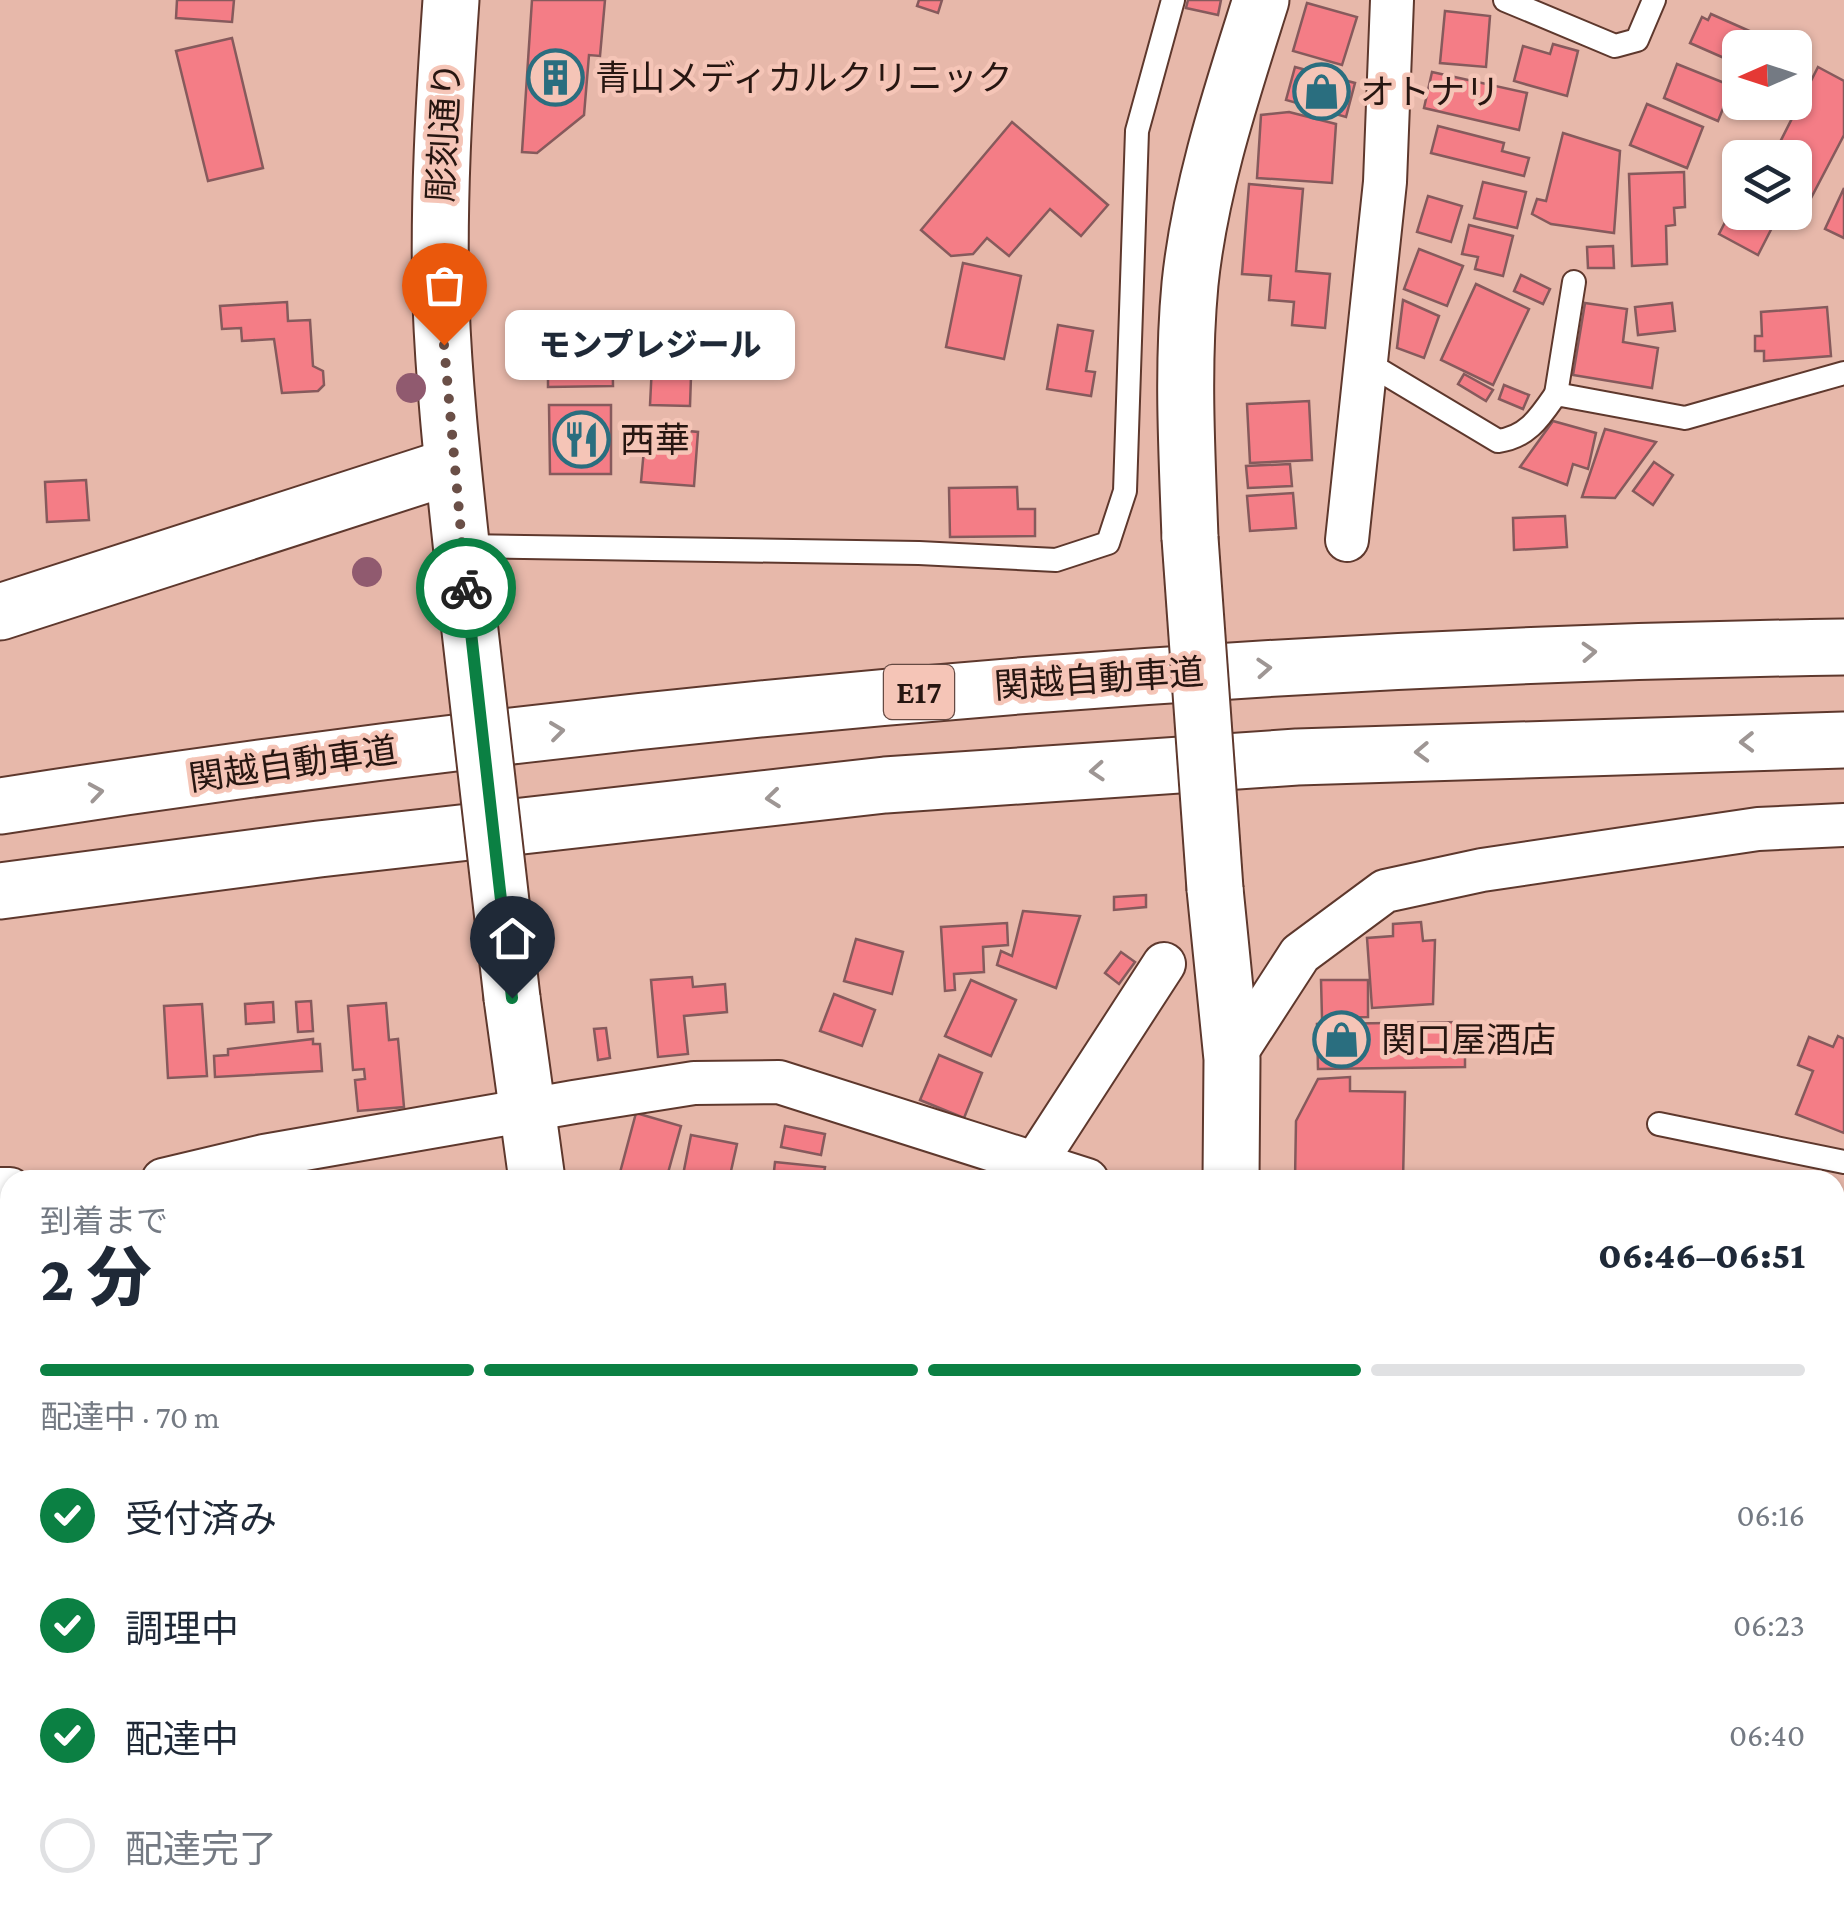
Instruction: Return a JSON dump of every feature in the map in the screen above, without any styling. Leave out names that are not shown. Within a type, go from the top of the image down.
[{"type":"main road","name":"彫刻通り","points":[[451,0],[440,232],[452,466],[528,1110]]},
{"type":"main road","points":[[1231,1170],[1232,1059],[1214,890],[1190,538],[1184,373],[1190,280],[1210,170],[1261,0]]},
{"type":"main road","points":[[0,612],[452,466]]},
{"type":"main road","name":"関越自動車道","points":[[0,806],[314,759],[875,695],[1316,664],[1624,650],[1844,646]]},
{"type":"main road","points":[[0,891],[319,849],[884,785],[1297,757],[1844,740]]},
{"type":"main road","points":[[528,1110],[536,1170]]},
{"type":"street","points":[[1346,540],[1385,182],[1392,0]]},
{"type":"street","points":[[1232,1059],[1300,954],[1385,890],[1482,870],[1758,829],[1844,824]]},
{"type":"street","points":[[1031,1170],[1164,964]]},
{"type":"street","points":[[205,1170],[264,1156],[694,1083],[780,1082],[1021,1170]]},
{"type":"lane","points":[[462,546],[900,553],[1056,560],[1108,543],[1125,492],[1137,130],[1174,0]]},
{"type":"lane","points":[[1504,0],[1615,46],[1636,40],[1654,0]]},
{"type":"lane","points":[[1366,362],[1475,431],[1498,441],[1517,438],[1538,420],[1556,394],[1574,282]]},
{"type":"lane","points":[[1556,394],[1685,418],[1844,373]]},
{"type":"lane","points":[[1658,1124],[1844,1162]]},
{"type":"building","points":[[177,0],[234,0],[232,22],[176,18]]},
{"type":"building","name":"青山メディカルクリニック","points":[[532,0],[605,0],[600,56],[589,55],[584,115],[537,153],[522,152]]},
{"type":"building","points":[[919,0],[942,0],[938,13],[917,6]]},
{"type":"building","points":[[1188,0],[1221,0],[1218,15],[1186,8]]},
{"type":"building","points":[[1307,3],[1357,17],[1342,65],[1293,51]]},
{"type":"building","points":[[1445,11],[1490,16],[1486,67],[1440,63]]},
{"type":"building","points":[[1711,14],[1747,30],[1722,30],[1722,57],[1690,43],[1702,17],[1708,20]]},
{"type":"building","points":[[232,38],[263,168],[208,181],[176,51]]},
{"type":"building","points":[[1553,44],[1578,51],[1567,96],[1514,81],[1523,46],[1550,54]]},
{"type":"building","points":[[1677,64],[1722,82],[1718,121],[1664,98]]},
{"type":"building","name":"オトナリ","points":[[1295,67],[1355,83],[1346,117],[1286,100]]},
{"type":"building","points":[[1818,67],[1844,81],[1844,135],[1812,196],[1812,140],[1781,140],[1791,120],[1812,120],[1812,79]]},
{"type":"building","points":[[1432,72],[1527,93],[1519,130],[1424,108]]},
{"type":"building","points":[[1647,104],[1703,127],[1687,168],[1630,145]]},
{"type":"building","points":[[1289,112],[1336,124],[1332,183],[1257,178],[1261,115]]},
{"type":"building","points":[[1012,122],[1108,205],[1081,236],[1050,209],[1009,256],[987,238],[973,254],[951,256],[921,230]]},
{"type":"building","points":[[1438,126],[1504,143],[1502,151],[1529,158],[1524,176],[1431,153]]},
{"type":"building","points":[[1563,133],[1620,151],[1614,233],[1551,224],[1532,214],[1537,199],[1546,201]]},
{"type":"building","points":[[1684,172],[1685,207],[1674,208],[1675,225],[1666,226],[1667,264],[1632,266],[1629,174]]},
{"type":"building","points":[[1483,182],[1526,192],[1517,228],[1474,218]]},
{"type":"building","points":[[1249,184],[1303,189],[1296,271],[1330,274],[1325,328],[1292,325],[1294,302],[1269,300],[1271,276],[1242,274]]},
{"type":"building","points":[[1844,188],[1844,238],[1825,229]]},
{"type":"building","points":[[1428,196],[1462,206],[1451,242],[1417,232]]},
{"type":"building","points":[[1469,225],[1513,236],[1503,276],[1475,269],[1478,257],[1462,254]]},
{"type":"building","points":[[1722,228],[1771,230],[1758,255],[1719,234]]},
{"type":"building","points":[[1613,246],[1614,268],[1588,268],[1587,247]]},
{"type":"building","points":[[1419,249],[1463,266],[1447,306],[1404,289]]},
{"type":"building","points":[[963,263],[1021,276],[1004,359],[946,347]]},
{"type":"building","points":[[1521,275],[1550,289],[1543,304],[1514,291]]},
{"type":"building","points":[[1476,284],[1529,309],[1493,385],[1441,360]]},
{"type":"building","points":[[1403,300],[1439,316],[1424,358],[1397,348]]},
{"type":"building","points":[[287,302],[288,321],[310,320],[313,366],[323,371],[324,385],[318,391],[282,393],[274,339],[242,341],[241,328],[222,329],[220,306]]},
{"type":"building","points":[[1585,303],[1627,309],[1623,342],[1658,348],[1652,388],[1573,375]]},
{"type":"building","points":[[1672,303],[1675,331],[1638,335],[1635,307]]},
{"type":"building","points":[[1827,307],[1831,356],[1764,361],[1764,351],[1755,351],[1755,336],[1762,336],[1761,312]]},
{"type":"building","points":[[1058,325],[1093,331],[1086,371],[1095,372],[1091,396],[1047,389]]},
{"type":"building","points":[[612,326],[613,386],[548,387],[548,327]]},
{"type":"building","points":[[653,345],[692,347],[690,406],[650,405]]},
{"type":"building","points":[[1464,374],[1493,390],[1486,401],[1458,384]]},
{"type":"building","points":[[1504,385],[1529,395],[1523,409],[1499,399]]},
{"type":"building","points":[[1309,401],[1312,460],[1250,463],[1247,404]]},
{"type":"building","points":[[549,405],[611,405],[611,474],[550,474]]},
{"type":"building","points":[[1553,421],[1596,433],[1588,469],[1573,464],[1567,485],[1520,467]]},
{"type":"building","points":[[646,427],[698,432],[694,486],[641,482]]},
{"type":"building","points":[[1605,429],[1656,442],[1615,498],[1582,497]]},
{"type":"building","points":[[1654,462],[1673,475],[1653,505],[1633,491]]},
{"type":"building","points":[[1290,464],[1292,486],[1248,488],[1246,466]]},
{"type":"building","points":[[86,480],[89,520],[47,522],[45,482]]},
{"type":"building","points":[[1017,487],[1018,509],[1035,509],[1035,536],[950,537],[949,488]]},
{"type":"building","points":[[1293,493],[1296,528],[1250,531],[1247,496]]},
{"type":"building","points":[[1565,516],[1567,547],[1514,550],[1513,518]]},
{"type":"building","points":[[1146,895],[1146,907],[1114,910],[1114,897]]},
{"type":"building","points":[[1023,911],[1080,916],[1056,988],[997,965],[1001,951],[1012,956]]},
{"type":"building","points":[[1421,922],[1423,941],[1435,940],[1433,1004],[1372,1008],[1367,938],[1393,936],[1393,924]]},
{"type":"building","points":[[1007,923],[1008,945],[983,947],[984,972],[954,974],[955,990],[945,991],[941,927]]},
{"type":"building","points":[[856,939],[903,952],[892,994],[844,981]]},
{"type":"building","points":[[1121,952],[1135,962],[1119,984],[1105,973]]},
{"type":"building","points":[[692,977],[693,987],[725,984],[727,1012],[684,1016],[688,1054],[658,1057],[651,980]]},
{"type":"building","points":[[971,980],[1016,1000],[991,1056],[945,1036]]},
{"type":"building","points":[[1321,980],[1368,980],[1368,1017],[1322,1018]]},
{"type":"building","points":[[834,994],[875,1010],[862,1046],[820,1031]]},
{"type":"building","points":[[311,1001],[313,1031],[298,1032],[296,1002]]},
{"type":"building","points":[[273,1002],[274,1022],[246,1024],[245,1004]]},
{"type":"building","points":[[386,1003],[389,1040],[398,1039],[404,1107],[358,1111],[355,1080],[365,1079],[364,1069],[353,1070],[348,1006]]},
{"type":"building","points":[[202,1004],[207,1076],[168,1078],[164,1006]]},
{"type":"building","points":[[1465,1022],[1465,1067],[1318,1069],[1317,1024]]},
{"type":"building","points":[[606,1028],[610,1058],[598,1060],[594,1029]]},
{"type":"building","points":[[1838,1036],[1844,1039],[1844,1133],[1796,1114],[1813,1071],[1798,1065],[1809,1037],[1833,1047]]},
{"type":"building","points":[[313,1039],[313,1044],[320,1044],[322,1071],[215,1077],[214,1056],[228,1055],[228,1049]]},
{"type":"building","points":[[939,1055],[982,1073],[964,1118],[920,1100]]},
{"type":"building","points":[[1350,1077],[1350,1091],[1405,1092],[1403,1170],[1295,1170],[1296,1121],[1318,1079]]},
{"type":"building","points":[[636,1113],[681,1126],[669,1170],[621,1170]]},
{"type":"building","points":[[785,1126],[825,1134],[821,1155],[781,1147]]},
{"type":"building","points":[[691,1135],[737,1144],[731,1170],[684,1170]]},
{"type":"building","points":[[775,1162],[825,1167],[825,1170],[774,1170]]},
{"type":"way so far","points":[[444,345],[466,588]]},
{"type":"place","name":"青山メディカルクリニック","points":[[556,78]]},
{"type":"place","name":"オトナリ","points":[[1321,92]]},
{"type":"place","name":"モンプレジール","points":[[444,345]]},
{"type":"place","name":"西華","points":[[581,440]]},
{"type":"place","name":"関口屋酒店","points":[[1342,1040]]},
{"type":"route","points":[[466,588],[512,998]]}]
